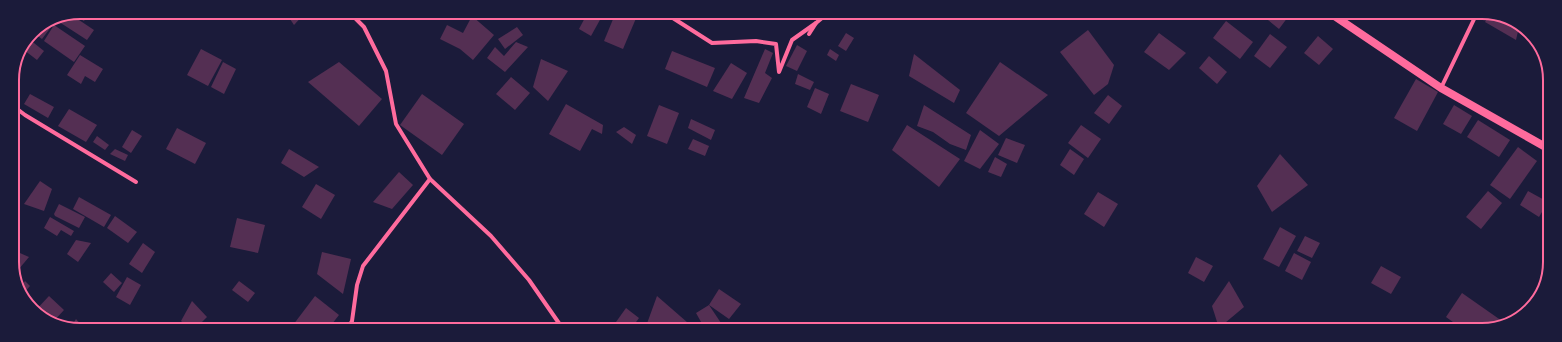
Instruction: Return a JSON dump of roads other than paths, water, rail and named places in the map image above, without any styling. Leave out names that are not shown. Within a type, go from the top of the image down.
[{"type":"main road","points":[[1339,19],[1441,88],[1543,146]]},
{"type":"street","points":[[356,19],[364,27],[386,71],[396,124],[430,179],[491,236],[530,280],[559,323]]},
{"type":"street","points":[[676,19],[712,43],[756,41],[776,44],[779,72],[792,40],[821,19]]},
{"type":"street","points":[[1441,88],[1474,19]]},
{"type":"street","points":[[810,34],[816,23]]},
{"type":"street","points":[[19,110],[136,182]]},
{"type":"street","points":[[351,323],[357,284],[362,266],[430,179]]}]
